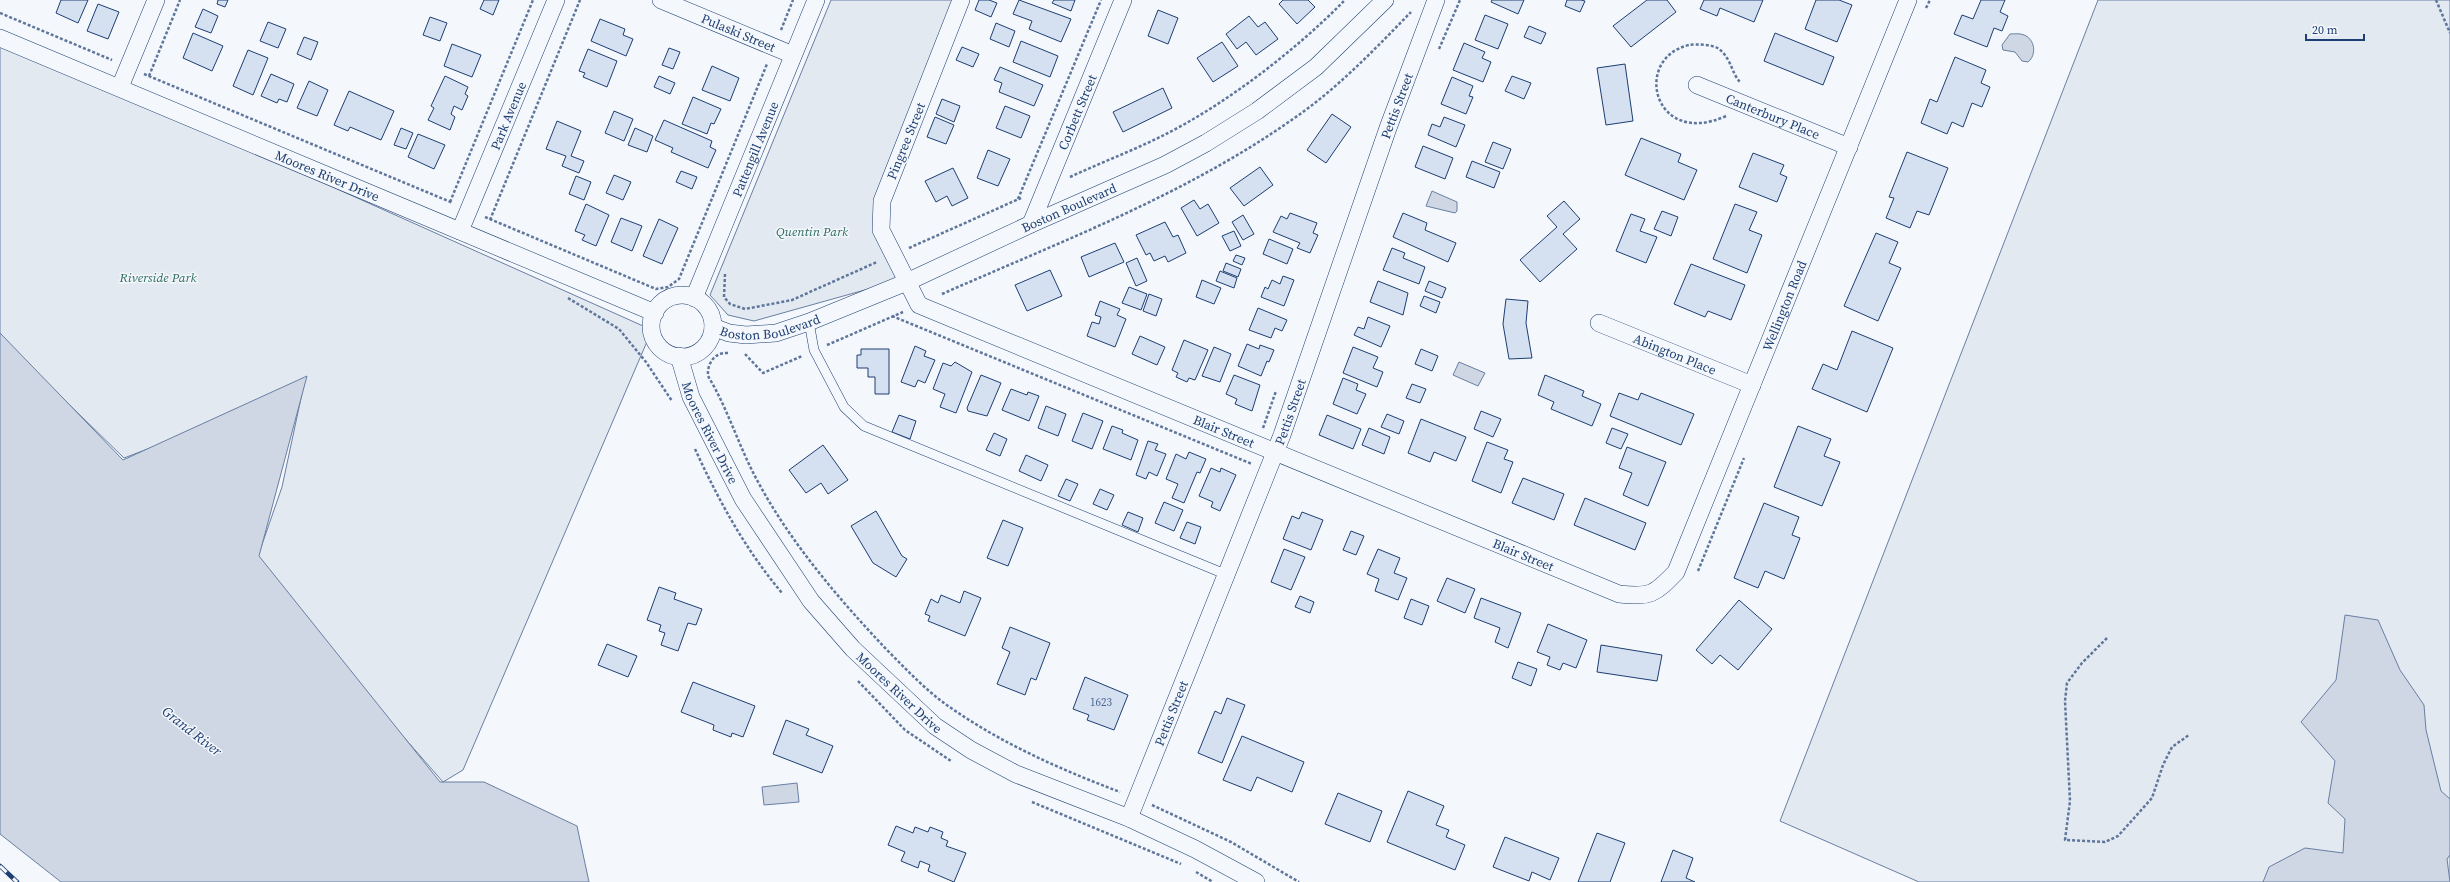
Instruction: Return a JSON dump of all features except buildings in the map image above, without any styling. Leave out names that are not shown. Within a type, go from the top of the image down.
[{"type":"street","points":[[120,87],[156,0]]},
{"type":"street","name":"Park Avenue","points":[[460,231],[556,0]]},
{"type":"street","name":"Pulaski Street","points":[[661,0],[793,56]]},
{"type":"street","name":"Pattengill Avenue","points":[[694,298],[816,0]]},
{"type":"street","name":"Pingree Street","points":[[907,282],[881,230],[882,201],[962,0]]},
{"type":"street","name":"Corbett Street","points":[[1031,224],[1123,0]]},
{"type":"street","name":"Boston Boulevard","points":[[713,327],[729,333],[746,335],[776,333],[809,322],[907,282],[1031,224],[1165,165],[1244,120],[1316,67],[1385,0]]},
{"type":"street","name":"Pettis Street","points":[[1129,818],[1225,574],[1282,435],[1388,128],[1436,0]]},
{"type":"street","name":"Wellington Road","points":[[1644,596],[1659,590],[1676,572],[1908,0]]},
{"type":"street","name":"Moores River Drive","points":[[0,38],[120,87],[655,313]]},
{"type":"street","name":"Canterbury Place","points":[[1697,85],[1849,147]]},
{"type":"street","name":"Blair Street","points":[[907,282],[919,305],[927,310],[1619,594],[1644,596]]},
{"type":"street","points":[[676,296],[694,298],[708,309],[713,327],[706,346],[698,352],[679,356],[669,354],[655,341],[652,322],[655,313],[660,305],[676,296]]},
{"type":"street","name":"Abington Place","points":[[1598,323],[1752,385]]},
{"type":"street","name":"Moores River Drive","points":[[679,356],[691,397],[743,499],[811,601],[853,649],[935,726],[972,750],[1016,774],[1129,818],[1195,849],[1256,882]]},
{"type":"lane","points":[[809,322],[814,350],[844,407],[864,426],[1225,574]]},
{"type":"path","points":[[149,76],[180,0]]},
{"type":"path","points":[[450,202],[532,0]]},
{"type":"path","points":[[481,239],[580,0]]},
{"type":"path","points":[[0,13],[656,289],[668,287],[679,279],[793,0]]},
{"type":"path","points":[[1018,200],[1101,0]]},
{"type":"path","points":[[1924,15],[1930,0]]},
{"type":"path","points":[[2436,0],[2450,33]]},
{"type":"path","points":[[941,294],[948,298]]},
{"type":"path","points":[[563,296],[619,329],[646,362],[675,406]]},
{"type":"path","points":[[892,316],[1268,471]]},
{"type":"path","points":[[1256,424],[1282,435]]},
{"type":"path","points":[[694,446],[715,493],[756,562],[786,599]]},
{"type":"path","points":[[1696,575],[1747,450]]},
{"type":"path","points":[[2107,638],[2082,662],[2067,683],[2065,701],[2070,801],[2065,840],[2105,842],[2118,836],[2152,798],[2163,765],[2172,747],[2189,735]]},
{"type":"path","points":[[853,676],[904,730],[957,764]]},
{"type":"path","points":[[1120,792],[1137,798],[1231,842],[1299,882]]},
{"type":"path","points":[[1031,801],[1187,867]]},
{"type":"path","points":[[1193,871],[1212,882]]},
{"type":"green space","name":"Quentin Park","points":[[831,0],[964,0],[885,194],[884,231],[904,279],[754,321],[728,315],[710,295]]},
{"type":"green space","points":[[2098,0],[2450,0],[2450,882],[1919,882],[1780,821]]},
{"type":"green space","name":"Riverside Park","points":[[0,46],[114,89],[652,330],[463,770],[443,782],[325,647],[258,556],[282,487],[304,384],[213,424],[124,458],[0,337]]},
{"type":"water","points":[[2010,34],[2022,34],[2031,40],[2034,51],[2028,62],[2022,61],[2015,52],[2003,50],[2002,45]]},
{"type":"water","points":[[1432,191],[1457,202],[1457,211],[1455,213],[1426,206]]},
{"type":"water","name":"Grand River","points":[[0,333],[123,460],[307,376],[259,556],[440,782],[484,782],[577,826],[589,882],[61,882],[0,834]]},
{"type":"water","points":[[1459,362],[1485,373],[1478,386],[1453,375]]},
{"type":"water","points":[[2345,615],[2378,620],[2400,670],[2424,705],[2426,730],[2441,791],[2450,799],[2450,855],[2447,859],[2450,882],[2263,882],[2269,867],[2305,848],[2343,853],[2345,819],[2328,803],[2335,761],[2301,722],[2336,680]]},
{"type":"water","points":[[797,783],[799,802],[764,805],[762,787]]},
{"type":"railway","points":[[0,866],[17,882]]}]
